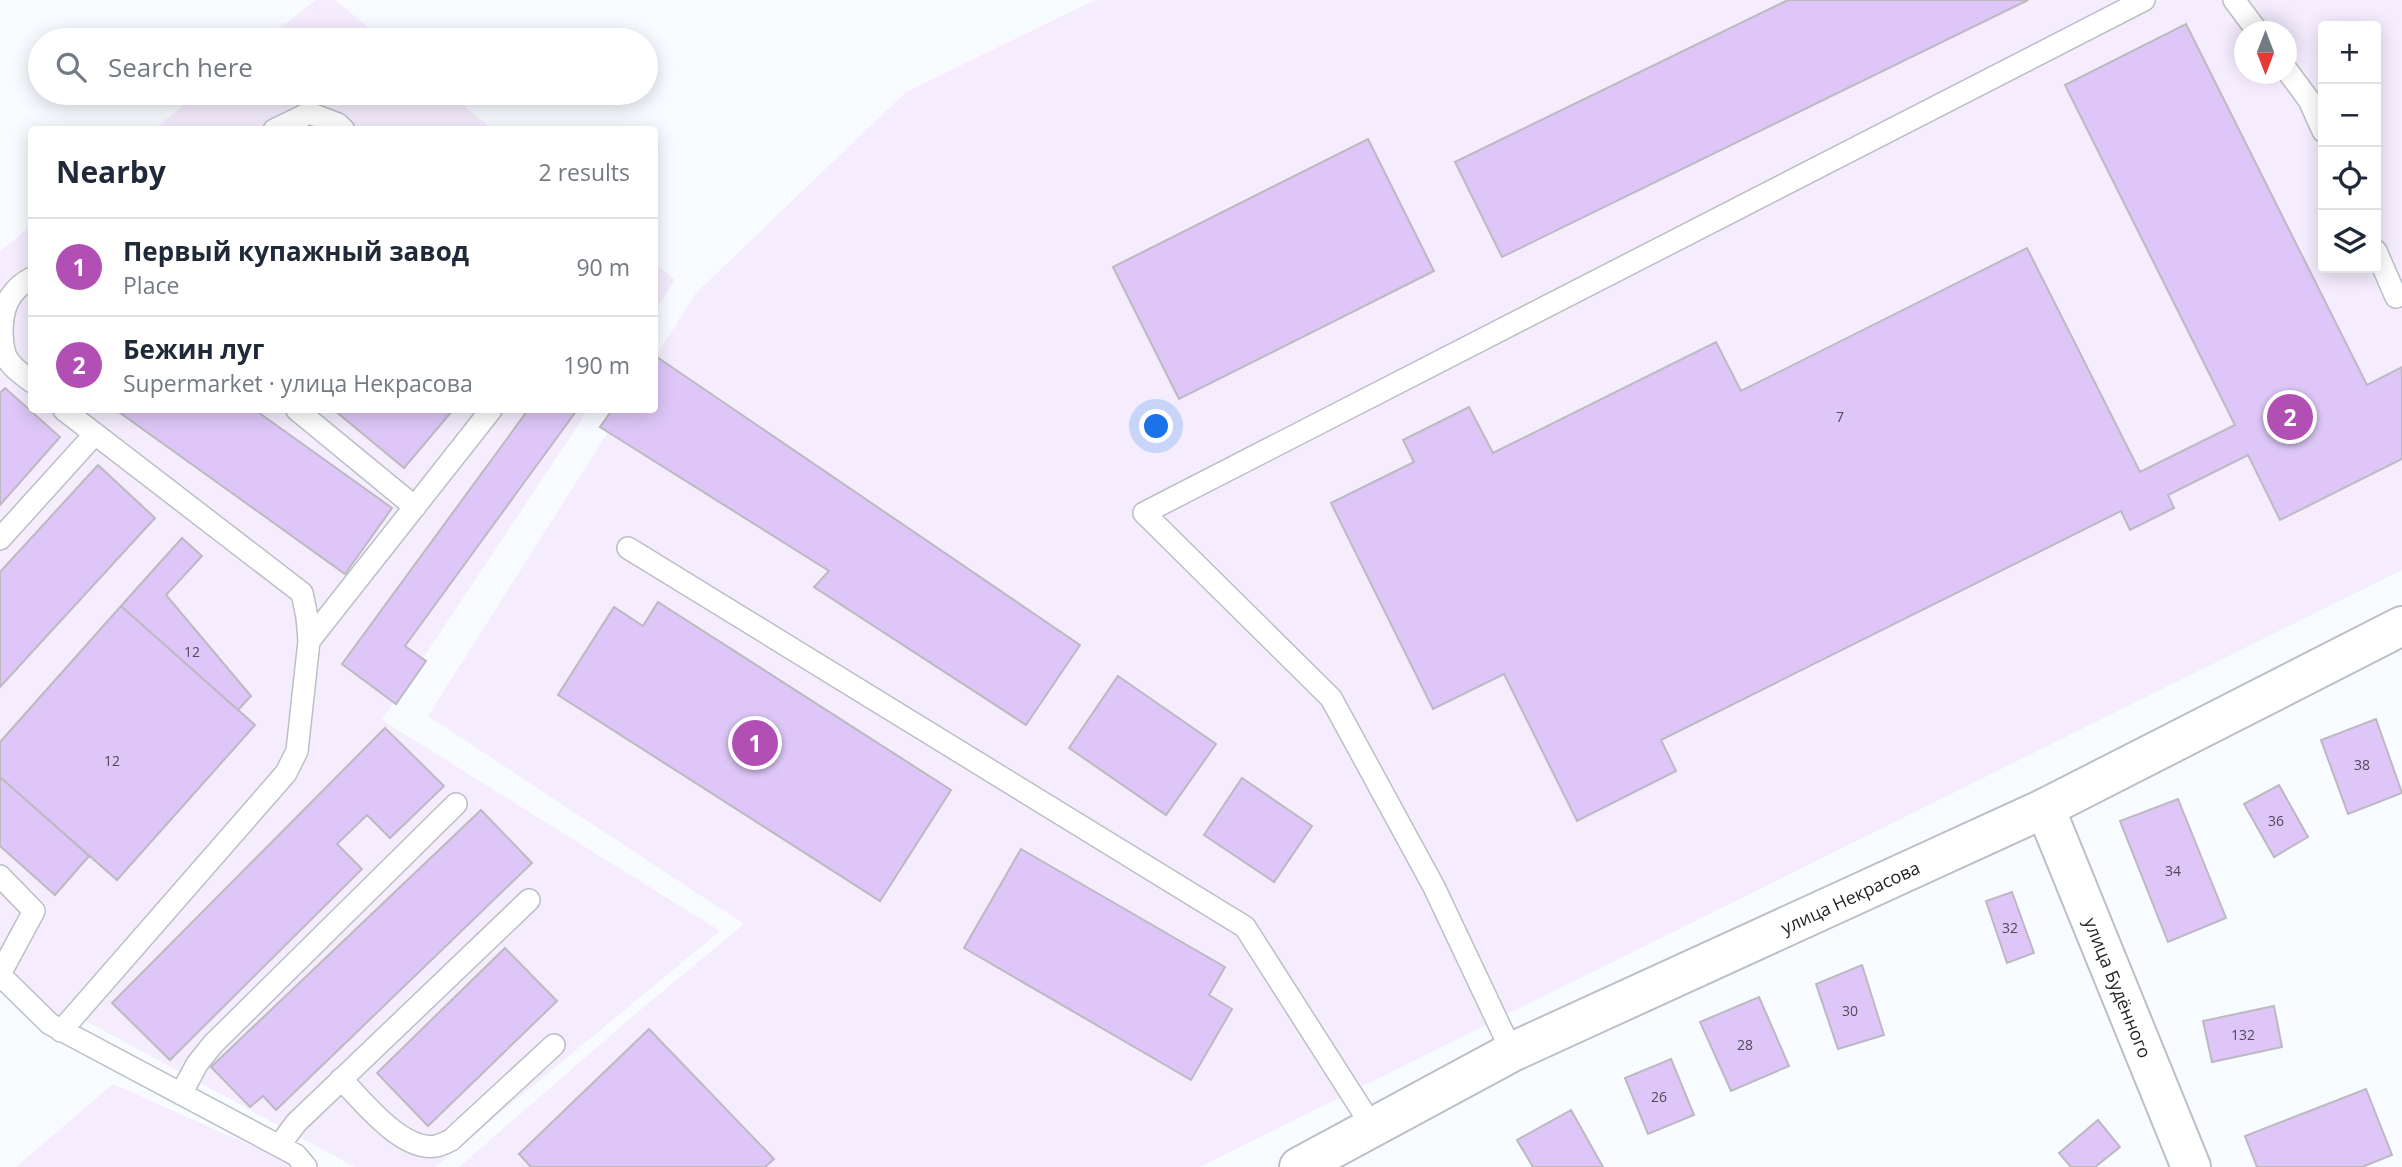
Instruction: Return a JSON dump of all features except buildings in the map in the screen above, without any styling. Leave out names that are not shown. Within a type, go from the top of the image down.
[{"type":"street","name":"улица Некрасова","points":[[1308,1164],[1372,1126],[1513,1052],[2045,808],[2402,626]]},
{"type":"street","name":"улица Будённого","points":[[2045,808],[2191,1167]]},
{"type":"lane","points":[[1513,1052],[1434,887],[1331,698],[1144,513],[2144,0]]},
{"type":"lane","points":[[2234,0],[2250,21]]},
{"type":"lane","points":[[2297,83],[2318,120]]},
{"type":"lane","points":[[282,126],[309,113],[340,126]]},
{"type":"lane","points":[[2381,262],[2396,297]]},
{"type":"lane","points":[[28,281],[11,295],[5,307],[1,331],[2,358],[28,379]]},
{"type":"lane","points":[[61,1031],[286,773],[297,751],[309,641],[302,593],[68,413]]},
{"type":"lane","points":[[301,413],[415,507]]},
{"type":"lane","points":[[309,641],[489,413]]},
{"type":"lane","points":[[0,539],[94,435]]},
{"type":"lane","points":[[628,548],[1245,928],[1372,1126]]},
{"type":"lane","points":[[181,1094],[197,1064],[213,1044],[456,804]]},
{"type":"lane","points":[[0,876],[34,911],[0,974],[50,1024],[296,1155],[306,1167]]},
{"type":"lane","points":[[279,1146],[296,1123],[529,900]]},
{"type":"lane","points":[[341,1079],[400,1137],[416,1145],[436,1146],[451,1140],[554,1045]]},
{"type":"shaded area","points":[[316,0],[335,0],[369,28],[280,28]]},
{"type":"shaded area","points":[[1095,0],[2402,0],[2402,570],[1200,1167],[459,1167],[744,924],[428,716],[620,413],[658,413],[658,353],[696,293],[906,92]]},
{"type":"shaded area","points":[[184,105],[463,105],[488,126],[158,126]]},
{"type":"shaded area","points":[[28,228],[28,413],[586,413],[382,720],[720,931],[435,1167],[355,1167],[84,1020],[61,1031],[0,957],[0,251]]},
{"type":"shaded area","points":[[658,266],[675,280],[658,306]]},
{"type":"shaded area","points":[[113,1084],[299,1167],[16,1167]]},
{"type":"place","name":"Бежин луг","points":[[2290,417]]},
{"type":"place","name":"Первый купажный завод","points":[[755,743]]}]
